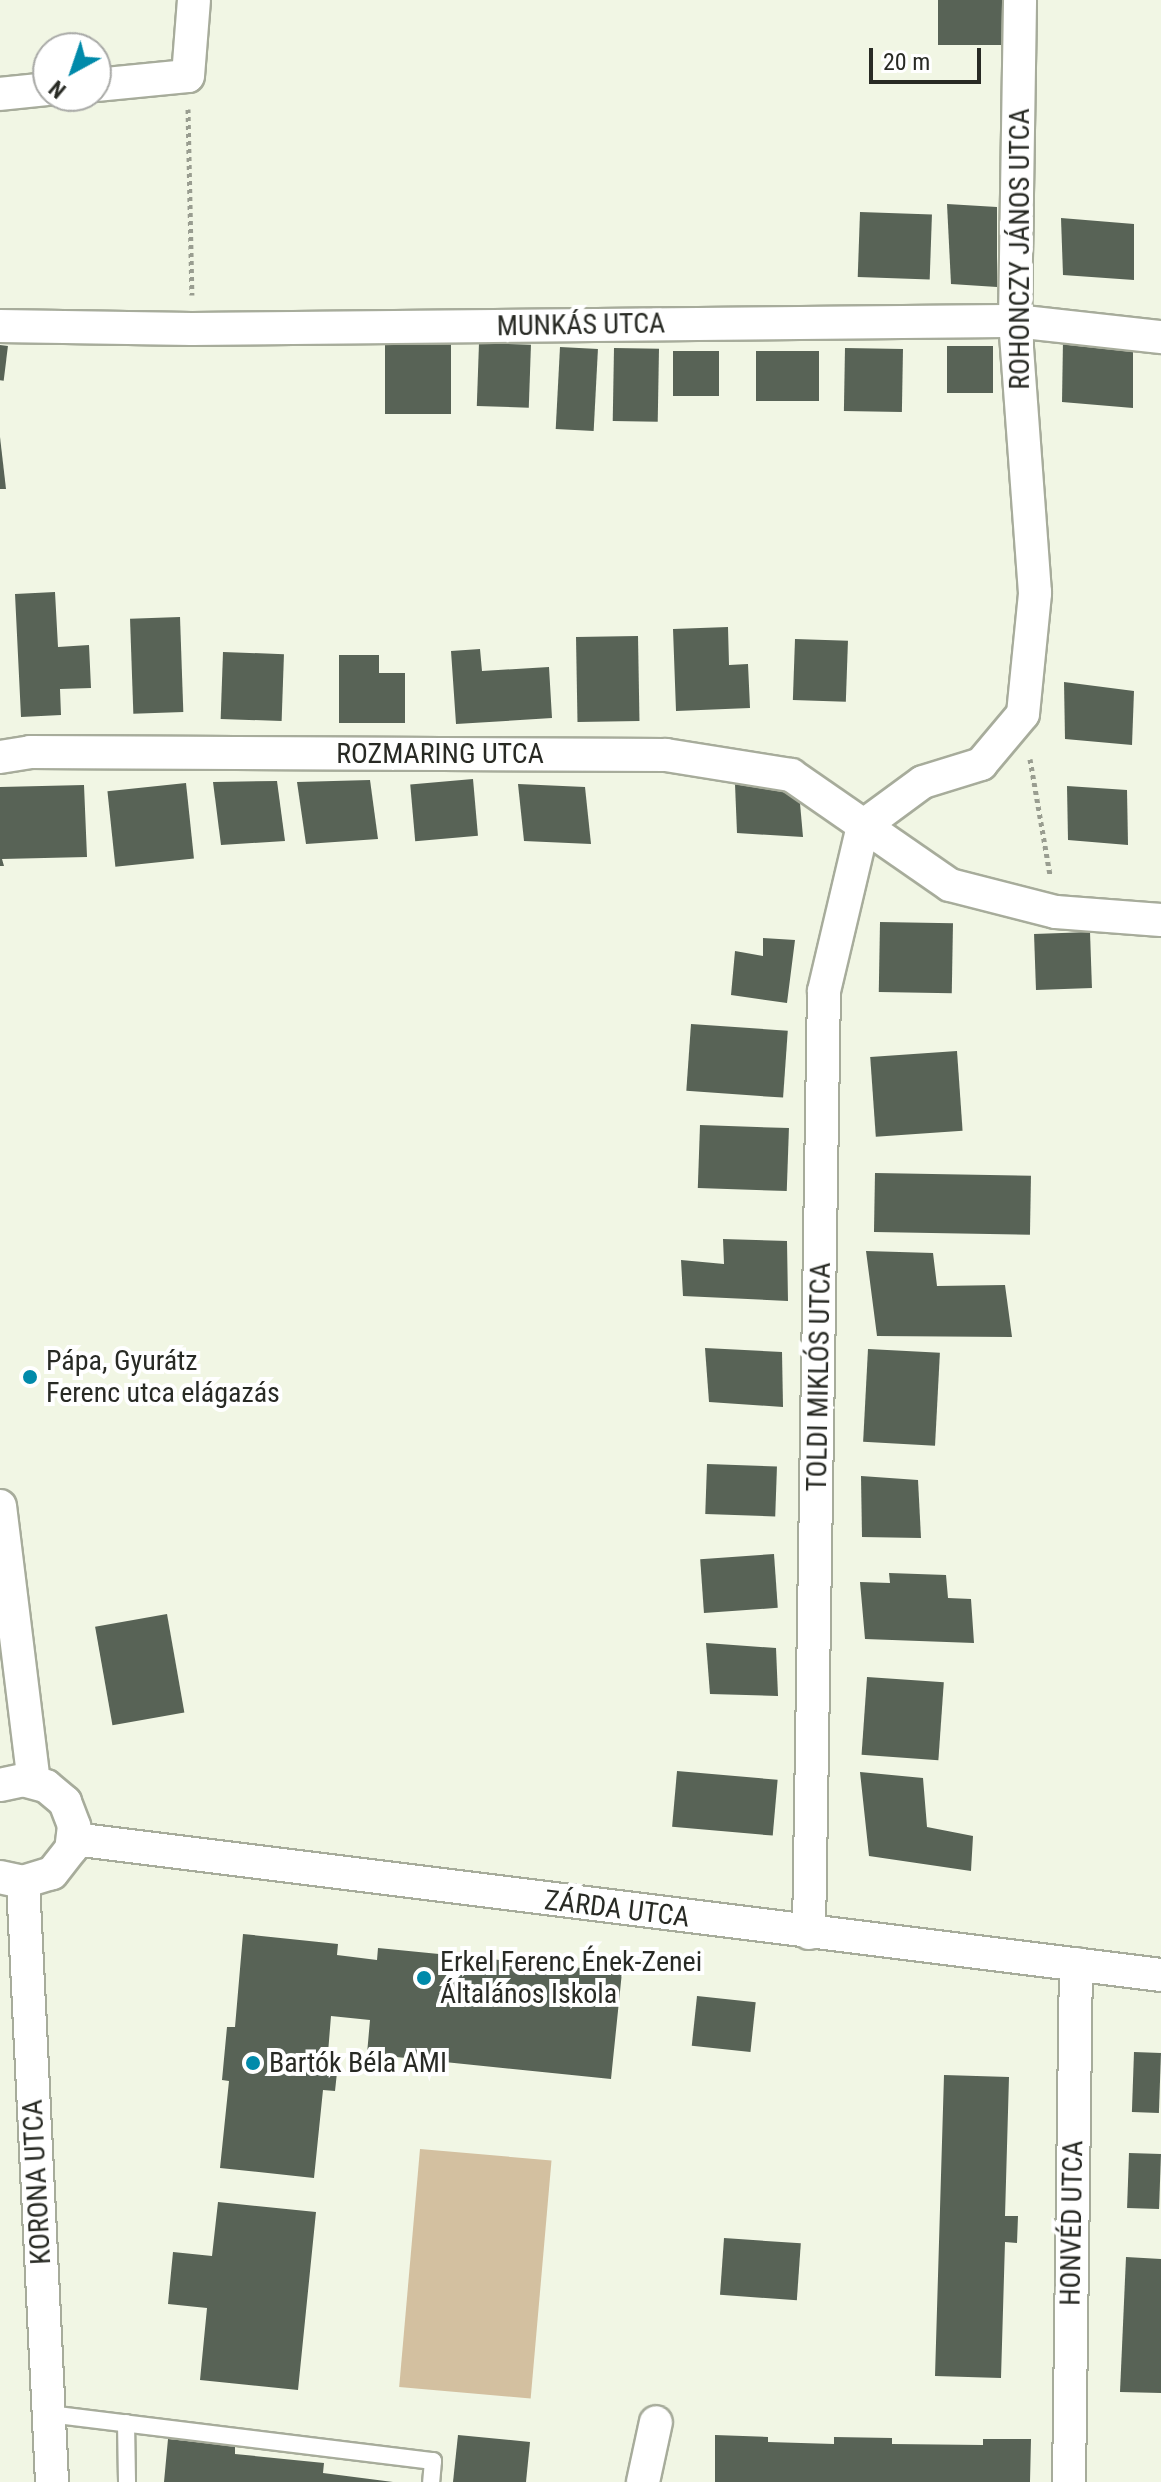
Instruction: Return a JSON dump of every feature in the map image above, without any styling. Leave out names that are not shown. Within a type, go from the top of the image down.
[{"type":"street","points":[[112,83],[188,76],[194,0]]},
{"type":"street","name":"ROHONCZY JÁNOS UTCA","points":[[1020,0],[1015,321],[1035,593],[1023,714]]},
{"type":"street","points":[[0,94],[32,91]]},
{"type":"street","name":"MUNKÁS UTCA","points":[[0,326],[192,329],[1015,321],[1161,337]]},
{"type":"street","points":[[863,826],[923,782],[981,764],[1023,714]]},
{"type":"street","name":"ROZMARING UTCA","points":[[0,757],[30,752],[666,755],[791,775],[950,885],[1056,912],[1161,920]]},
{"type":"street","name":"TOLDI MIKLÓS UTCA","points":[[809,1933],[824,991],[863,826]]},
{"type":"street","points":[[0,1506],[34,1781]]},
{"type":"street","points":[[0,1785],[34,1781],[57,1793],[65,1802],[73,1821],[74,1839],[67,1858],[52,1873],[12,1880]]},
{"type":"street","name":"ZÁRDA UTCA","points":[[74,1839],[1161,1975]]},
{"type":"street","name":"KORONA UTCA","points":[[12,1880],[52,2482]]},
{"type":"street","name":"HONVÉD UTCA","points":[[1069,2482],[1076,1964]]},
{"type":"street","points":[[643,2482],[656,2422]]},
{"type":"lane","points":[[49,2414],[433,2461],[431,2482]]},
{"type":"lane","points":[[126,2423],[127,2482]]},
{"type":"path","points":[[188,76],[192,329]]},
{"type":"path","points":[[1023,714],[1056,912]]},
{"type":"shaded area","points":[[420,2149],[551,2161],[531,2399],[399,2387]]},
{"type":"building","points":[[938,0],[1005,0],[1005,45],[938,45]]},
{"type":"building","points":[[947,204],[997,207],[997,287],[951,284]]},
{"type":"building","points":[[860,212],[932,215],[930,279],[858,277]]},
{"type":"building","points":[[1061,218],[1134,224],[1134,280],[1063,275]]},
{"type":"building","points":[[1063,340],[1133,349],[1133,408],[1062,402]]},
{"type":"building","points":[[479,343],[531,345],[529,408],[477,406]]},
{"type":"building","points":[[385,344],[451,344],[451,414],[385,414]]},
{"type":"building","points":[[0,345],[8,346],[4,381],[0,380]]},
{"type":"building","points":[[947,346],[993,346],[993,393],[947,393]]},
{"type":"building","points":[[560,347],[598,349],[594,431],[556,429]]},
{"type":"building","points":[[614,348],[659,349],[658,422],[613,421]]},
{"type":"building","points":[[845,348],[903,349],[902,412],[844,411]]},
{"type":"building","points":[[673,351],[719,351],[719,396],[673,396]]},
{"type":"building","points":[[756,351],[819,351],[819,401],[756,401]]},
{"type":"building","points":[[0,437],[6,489],[0,489]]},
{"type":"building","points":[[55,592],[58,647],[89,645],[91,688],[60,689],[61,715],[21,717],[15,594]]},
{"type":"building","points":[[180,617],[183,712],[133,714],[130,619]]},
{"type":"building","points":[[728,627],[729,665],[748,664],[750,708],[676,711],[673,629]]},
{"type":"building","points":[[638,636],[639,721],[577,722],[576,637]]},
{"type":"building","points":[[795,639],[848,641],[846,702],[793,700]]},
{"type":"building","points":[[480,649],[482,671],[549,667],[552,718],[456,724],[451,651]]},
{"type":"building","points":[[223,652],[284,654],[282,721],[221,719]]},
{"type":"building","points":[[339,655],[379,655],[379,673],[405,673],[405,723],[339,723]]},
{"type":"building","points":[[1064,682],[1134,691],[1132,745],[1065,739]]},
{"type":"building","points":[[473,779],[478,836],[415,841],[410,784]]},
{"type":"building","points":[[370,780],[378,839],[306,844],[297,782]]},
{"type":"building","points":[[277,781],[285,841],[221,845],[213,782]]},
{"type":"building","points":[[186,783],[194,859],[115,867],[107,791]]},
{"type":"building","points":[[518,784],[585,787],[591,844],[524,841]]},
{"type":"building","points":[[735,784],[799,792],[803,837],[737,833]]},
{"type":"building","points":[[84,785],[87,857],[2,859],[4,866],[0,866],[0,787]]},
{"type":"building","points":[[1067,786],[1127,790],[1128,845],[1068,840]]},
{"type":"building","points":[[880,922],[953,923],[952,993],[879,992]]},
{"type":"building","points":[[1090,932],[1092,988],[1036,990],[1034,934]]},
{"type":"building","points":[[763,938],[795,940],[787,1003],[731,995],[735,951],[763,956]]},
{"type":"building","points":[[691,1024],[788,1031],[783,1098],[686,1091]]},
{"type":"building","points":[[957,1051],[963,1131],[876,1137],[870,1057]]},
{"type":"building","points":[[700,1125],[789,1128],[787,1191],[698,1188]]},
{"type":"building","points":[[875,1173],[1031,1176],[1030,1235],[874,1232]]},
{"type":"building","points":[[723,1239],[787,1241],[788,1301],[683,1296],[681,1260],[724,1264]]},
{"type":"building","points":[[866,1251],[933,1253],[937,1286],[1005,1285],[1012,1337],[877,1336]]},
{"type":"building","points":[[705,1348],[782,1352],[783,1407],[709,1402]]},
{"type":"building","points":[[868,1349],[940,1353],[935,1446],[863,1442]]},
{"type":"building","points":[[707,1464],[777,1466],[775,1516],[705,1514]]},
{"type":"building","points":[[861,1476],[918,1480],[921,1538],[862,1537]]},
{"type":"building","points":[[774,1554],[778,1608],[704,1613],[700,1559]]},
{"type":"building","points":[[889,1573],[946,1575],[948,1598],[971,1599],[974,1643],[865,1639],[860,1582],[890,1583]]},
{"type":"building","points":[[167,1614],[184,1712],[112,1725],[95,1627]]},
{"type":"building","points":[[706,1643],[776,1648],[778,1696],[710,1694]]},
{"type":"building","points":[[867,1677],[944,1682],[938,1760],[862,1755]]},
{"type":"building","points":[[677,1771],[778,1780],[773,1836],[672,1827]]},
{"type":"building","points":[[860,1772],[923,1778],[927,1827],[973,1836],[971,1871],[869,1856]]},
{"type":"building","points":[[243,1934],[338,1944],[337,1955],[377,1960],[378,1948],[622,1972],[611,2079],[367,2054],[370,2020],[331,2016],[328,2053],[339,2054],[335,2091],[323,2090],[314,2178],[220,2168],[229,2081],[222,2080],[227,2027],[235,2027]]},
{"type":"building","points":[[697,1996],[756,2002],[750,2052],[692,2046]]},
{"type":"building","points":[[1134,2052],[1161,2053],[1159,2113],[1132,2112]]},
{"type":"building","points":[[944,2075],[1009,2077],[1005,2216],[1018,2216],[1017,2243],[1005,2242],[1001,2378],[935,2376]]},
{"type":"building","points":[[1129,2153],[1161,2154],[1159,2209],[1127,2208]]},
{"type":"building","points":[[218,2202],[316,2212],[298,2390],[200,2380],[207,2308],[168,2304],[173,2252],[212,2256]]},
{"type":"building","points":[[724,2238],[801,2243],[797,2300],[720,2295]]},
{"type":"building","points":[[1126,2257],[1161,2259],[1161,2393],[1120,2392]]},
{"type":"building","points":[[458,2435],[530,2442],[526,2482],[453,2482]]},
{"type":"building","points":[[715,2435],[768,2437],[768,2442],[834,2444],[834,2437],[892,2438],[892,2444],[983,2445],[983,2439],[1031,2439],[1030,2482],[715,2482]]},
{"type":"building","points":[[168,2439],[235,2446],[235,2454],[324,2463],[323,2473],[393,2482],[164,2482]]},
{"type":"place","name":"Pápa, Gyurátz Ferenc utca elágazás","points":[[30,1377]]},
{"type":"place","name":"Erkel Ferenc Ének-Zenei Általános Iskola","points":[[424,1978]]},
{"type":"place","name":"Bartók Béla AMI","points":[[253,2063]]}]
